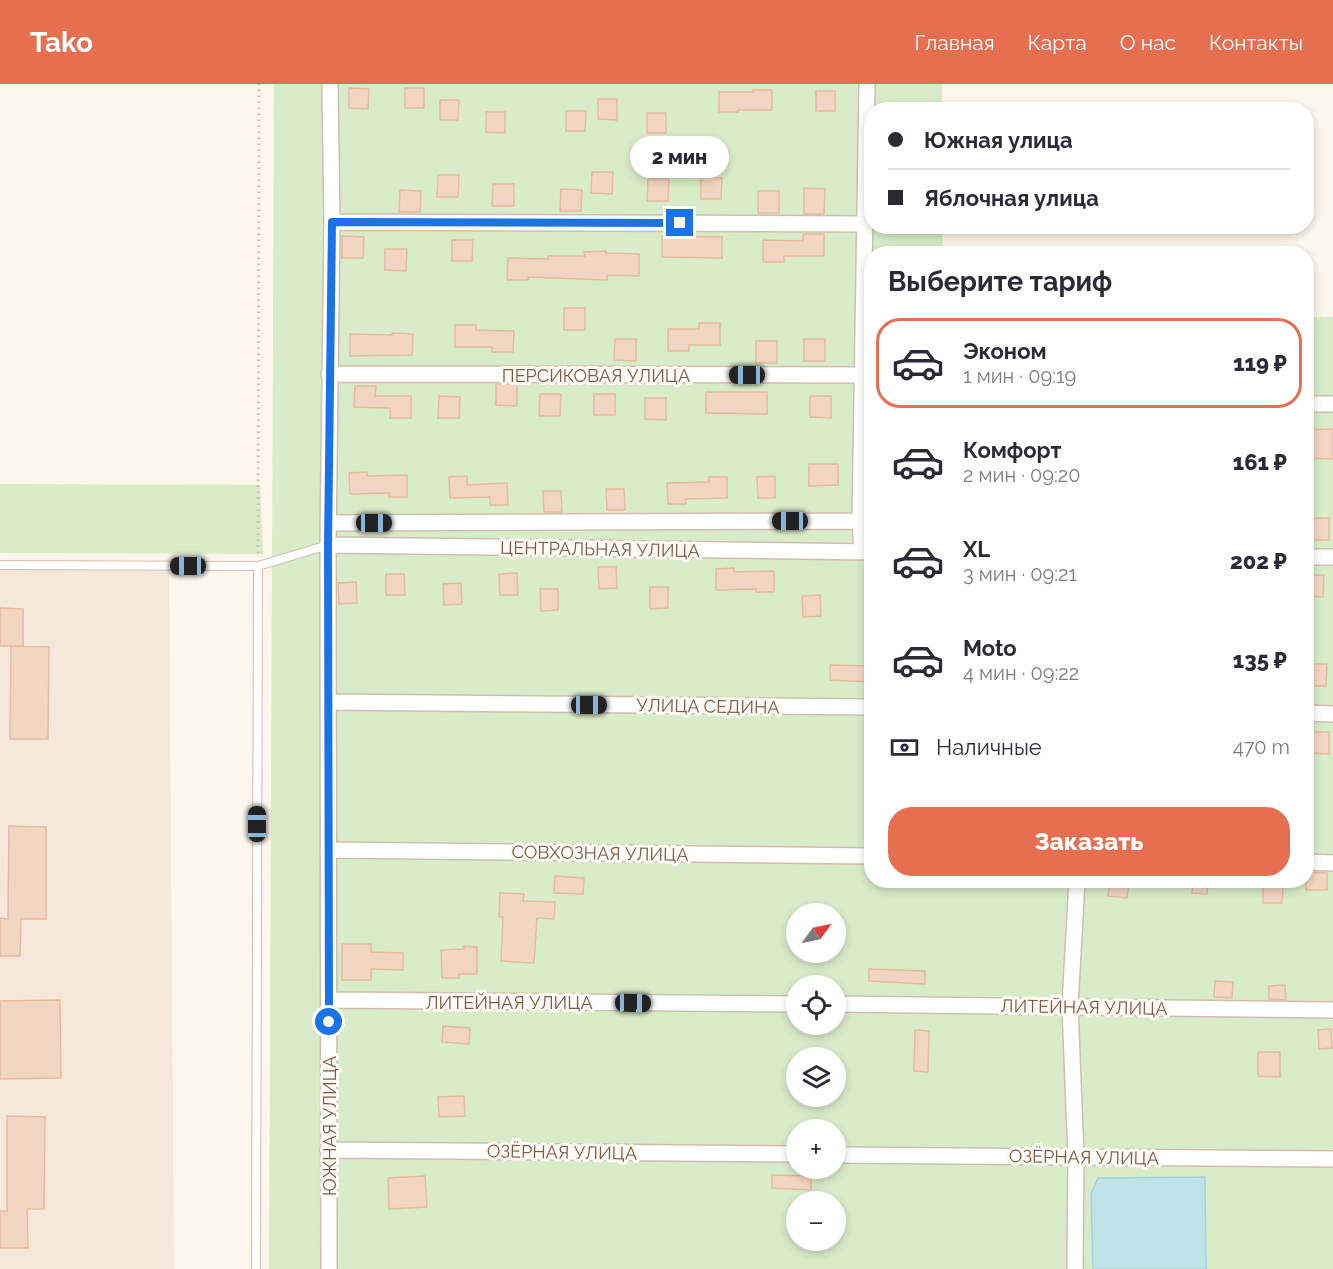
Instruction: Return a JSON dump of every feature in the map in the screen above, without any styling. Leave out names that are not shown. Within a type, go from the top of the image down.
[{"type":"street","name":"ЮЖНАЯ УЛИЦА","points":[[329,1269],[328,524],[332,222],[330,84]]},
{"type":"street","points":[[867,84],[867,102]]},
{"type":"street","points":[[332,222],[864,224]]},
{"type":"street","name":"ПЕРСИКОВАЯ УЛИЦА","points":[[329,374],[864,375]]},
{"type":"street","points":[[864,375],[860,521],[864,539]]},
{"type":"street","points":[[1314,404],[1333,404]]},
{"type":"street","name":"ЦЕНТРАЛЬНАЯ УЛИЦА","points":[[328,524],[860,521]]},
{"type":"street","name":"ЦЕНТРАЛЬНАЯ УЛИЦА","points":[[328,545],[864,552]]},
{"type":"street","points":[[1314,557],[1333,557]]},
{"type":"street","name":"УЛИЦА СЕДИНА","points":[[329,702],[864,707]]},
{"type":"street","points":[[1314,713],[1333,714]]},
{"type":"street","name":"СОВХОЗНАЯ УЛИЦА","points":[[328,850],[864,856]]},
{"type":"street","points":[[1314,862],[1333,863]]},
{"type":"street","points":[[1075,1269],[1076,1157],[1070,1006],[1077,888]]},
{"type":"street","name":"ЛИТЕЙНАЯ УЛИЦА","points":[[330,1000],[786,1004]]},
{"type":"street","name":"ЛИТЕЙНАЯ УЛИЦА","points":[[846,1004],[1333,1010]]},
{"type":"street","name":"ОЗЁРНАЯ УЛИЦА","points":[[328,1150],[786,1154]]},
{"type":"street","name":"ОЗЁРНАЯ УЛИЦА","points":[[846,1155],[1333,1159]]},
{"type":"lane","points":[[0,565],[258,567],[328,545]]},
{"type":"lane","points":[[256,1269],[258,567]]},
{"type":"path","points":[[258,567],[259,84]]},
{"type":"shaded area","points":[[0,560],[169,564],[174,1269],[0,1269]]},
{"type":"green space","points":[[274,84],[942,84],[942,102],[864,102],[864,234],[943,234],[943,246],[864,246],[864,888],[1314,888],[1314,317],[1333,317],[1333,1269],[269,1269]]},
{"type":"green space","points":[[0,484],[260,485],[263,554],[0,553]]},
{"type":"water","points":[[1205,1177],[1206,1269],[1093,1269],[1091,1194],[1098,1178]]},
{"type":"building","points":[[349,88],[369,89],[368,109],[349,108]]},
{"type":"building","points":[[405,88],[424,88],[424,108],[405,108]]},
{"type":"building","points":[[753,90],[772,90],[772,110],[719,112],[719,92],[753,92]]},
{"type":"building","points":[[816,91],[835,91],[835,111],[816,111]]},
{"type":"building","points":[[598,99],[617,99],[617,120],[598,119]]},
{"type":"building","points":[[440,100],[459,100],[458,120],[440,120]]},
{"type":"building","points":[[566,111],[586,111],[585,131],[566,131]]},
{"type":"building","points":[[486,112],[505,112],[505,133],[486,132]]},
{"type":"building","points":[[647,113],[666,113],[666,133],[647,133]]},
{"type":"building","points":[[592,172],[613,172],[612,194],[591,193]]},
{"type":"building","points":[[438,175],[459,175],[458,197],[437,197]]},
{"type":"building","points":[[701,177],[722,178],[721,199],[701,199]]},
{"type":"building","points":[[648,179],[669,179],[668,201],[647,201]]},
{"type":"building","points":[[493,184],[514,184],[514,206],[492,206]]},
{"type":"building","points":[[804,188],[825,189],[824,214],[804,214]]},
{"type":"building","points":[[561,189],[582,190],[581,211],[560,211]]},
{"type":"building","points":[[400,190],[421,191],[420,212],[399,212]]},
{"type":"building","points":[[758,191],[779,191],[779,213],[758,213]]},
{"type":"building","points":[[803,234],[824,234],[824,256],[784,256],[784,262],[763,262],[763,240],[803,241]]},
{"type":"building","points":[[342,236],[364,237],[363,258],[342,258]]},
{"type":"building","points":[[662,236],[722,237],[722,258],[662,257]]},
{"type":"building","points":[[452,240],[473,240],[472,261],[452,261]]},
{"type":"building","points":[[385,249],[407,249],[406,271],[385,270]]},
{"type":"building","points":[[606,251],[606,253],[639,254],[639,276],[607,275],[607,280],[528,277],[528,280],[507,280],[508,258],[548,259],[548,256],[585,256],[584,252]]},
{"type":"building","points":[[564,308],[585,308],[585,330],[564,330]]},
{"type":"building","points":[[699,323],[720,323],[720,345],[689,345],[689,351],[668,351],[668,329],[699,329]]},
{"type":"building","points":[[455,325],[476,325],[476,330],[514,331],[513,352],[492,352],[492,347],[455,347]]},
{"type":"building","points":[[392,333],[413,334],[412,355],[350,356],[350,334],[392,335]]},
{"type":"building","points":[[615,339],[636,339],[636,361],[614,360]]},
{"type":"building","points":[[804,339],[825,339],[825,361],[804,361]]},
{"type":"building","points":[[756,341],[777,341],[777,363],[756,363]]},
{"type":"building","points":[[496,384],[517,384],[517,406],[496,405]]},
{"type":"building","points":[[355,386],[376,386],[375,396],[411,396],[411,418],[390,418],[390,408],[354,407]]},
{"type":"building","points":[[706,392],[767,392],[767,414],[706,413]]},
{"type":"building","points":[[540,394],[561,394],[560,416],[539,416]]},
{"type":"building","points":[[594,394],[615,394],[615,415],[594,415]]},
{"type":"building","points":[[439,396],[460,397],[459,418],[438,418]]},
{"type":"building","points":[[810,396],[831,396],[831,418],[810,417]]},
{"type":"building","points":[[645,398],[666,398],[666,420],[645,419]]},
{"type":"building","points":[[1333,429],[1333,459],[1314,458],[1314,430]]},
{"type":"building","points":[[809,464],[838,464],[838,485],[809,486]]},
{"type":"building","points":[[367,472],[367,476],[407,475],[407,497],[389,497],[389,493],[350,494],[349,473]]},
{"type":"building","points":[[467,476],[467,485],[507,483],[508,505],[490,505],[490,497],[450,498],[449,477]]},
{"type":"building","points":[[775,476],[775,498],[758,498],[757,477]]},
{"type":"building","points":[[709,477],[727,477],[727,498],[685,499],[686,504],[668,504],[667,483],[709,482]]},
{"type":"building","points":[[606,489],[624,489],[625,510],[607,510]]},
{"type":"building","points":[[543,491],[561,491],[562,512],[544,512]]},
{"type":"building","points":[[1314,518],[1329,518],[1329,540],[1314,540]]},
{"type":"building","points":[[598,567],[616,567],[617,588],[599,589]]},
{"type":"building","points":[[734,568],[734,572],[774,571],[774,592],[756,592],[756,589],[716,590],[716,569]]},
{"type":"building","points":[[517,573],[518,595],[500,595],[499,574]]},
{"type":"building","points":[[386,574],[404,574],[405,595],[386,595]]},
{"type":"building","points":[[1314,575],[1324,575],[1323,597],[1314,596]]},
{"type":"building","points":[[356,582],[357,603],[339,604],[338,583]]},
{"type":"building","points":[[461,583],[462,604],[444,605],[443,584]]},
{"type":"building","points":[[650,587],[668,587],[668,608],[650,609]]},
{"type":"building","points":[[540,589],[558,589],[558,610],[541,611]]},
{"type":"building","points":[[820,595],[821,616],[803,617],[802,596]]},
{"type":"building","points":[[0,608],[23,609],[23,646],[0,646]]},
{"type":"building","points":[[11,646],[49,647],[48,739],[10,739]]},
{"type":"building","points":[[1314,664],[1327,664],[1326,686],[1314,686]]},
{"type":"building","points":[[830,665],[864,666],[864,682],[830,680]]},
{"type":"building","points":[[1314,732],[1329,732],[1329,754],[1314,753]]},
{"type":"building","points":[[9,826],[46,827],[46,919],[21,919],[20,956],[0,956],[0,918],[8,919]]},
{"type":"building","points":[[1314,872],[1327,873],[1327,890],[1306,890],[1306,888],[1314,888]]},
{"type":"building","points":[[555,876],[584,878],[583,894],[554,893]]},
{"type":"building","points":[[1109,888],[1128,888],[1127,898],[1108,896]]},
{"type":"building","points":[[1192,888],[1207,888],[1207,894],[1192,893]]},
{"type":"building","points":[[1263,888],[1283,888],[1282,903],[1263,903]]},
{"type":"building","points":[[500,893],[524,894],[523,901],[555,902],[554,919],[537,918],[534,963],[501,961],[503,917],[499,917]]},
{"type":"building","points":[[342,944],[371,944],[371,952],[403,953],[403,970],[371,969],[371,980],[342,980]]},
{"type":"building","points":[[464,946],[477,947],[477,974],[459,974],[459,978],[442,978],[441,950],[464,949]]},
{"type":"building","points":[[869,969],[925,971],[925,984],[869,981]]},
{"type":"building","points":[[1215,981],[1233,982],[1232,998],[1214,997]]},
{"type":"building","points":[[1285,985],[1286,1000],[1269,999],[1269,986]]},
{"type":"building","points":[[60,1000],[61,1078],[0,1079],[0,1001]]},
{"type":"building","points":[[443,1026],[470,1028],[469,1044],[442,1042]]},
{"type":"building","points":[[1331,1029],[1332,1048],[1319,1049],[1318,1030]]},
{"type":"building","points":[[915,1030],[929,1031],[928,1072],[914,1071]]},
{"type":"building","points":[[1258,1052],[1280,1052],[1280,1077],[1258,1076]]},
{"type":"building","points":[[464,1096],[465,1116],[439,1117],[438,1097]]},
{"type":"building","points":[[7,1116],[45,1117],[44,1209],[27,1209],[28,1248],[0,1248],[0,1211],[7,1211]]},
{"type":"building","points":[[772,1175],[786,1175],[786,1179],[811,1179],[811,1190],[772,1188]]},
{"type":"building","points":[[425,1176],[427,1207],[389,1209],[388,1178]]},
{"type":"route","points":[[329,1022],[328,545],[332,222],[680,223]]}]
